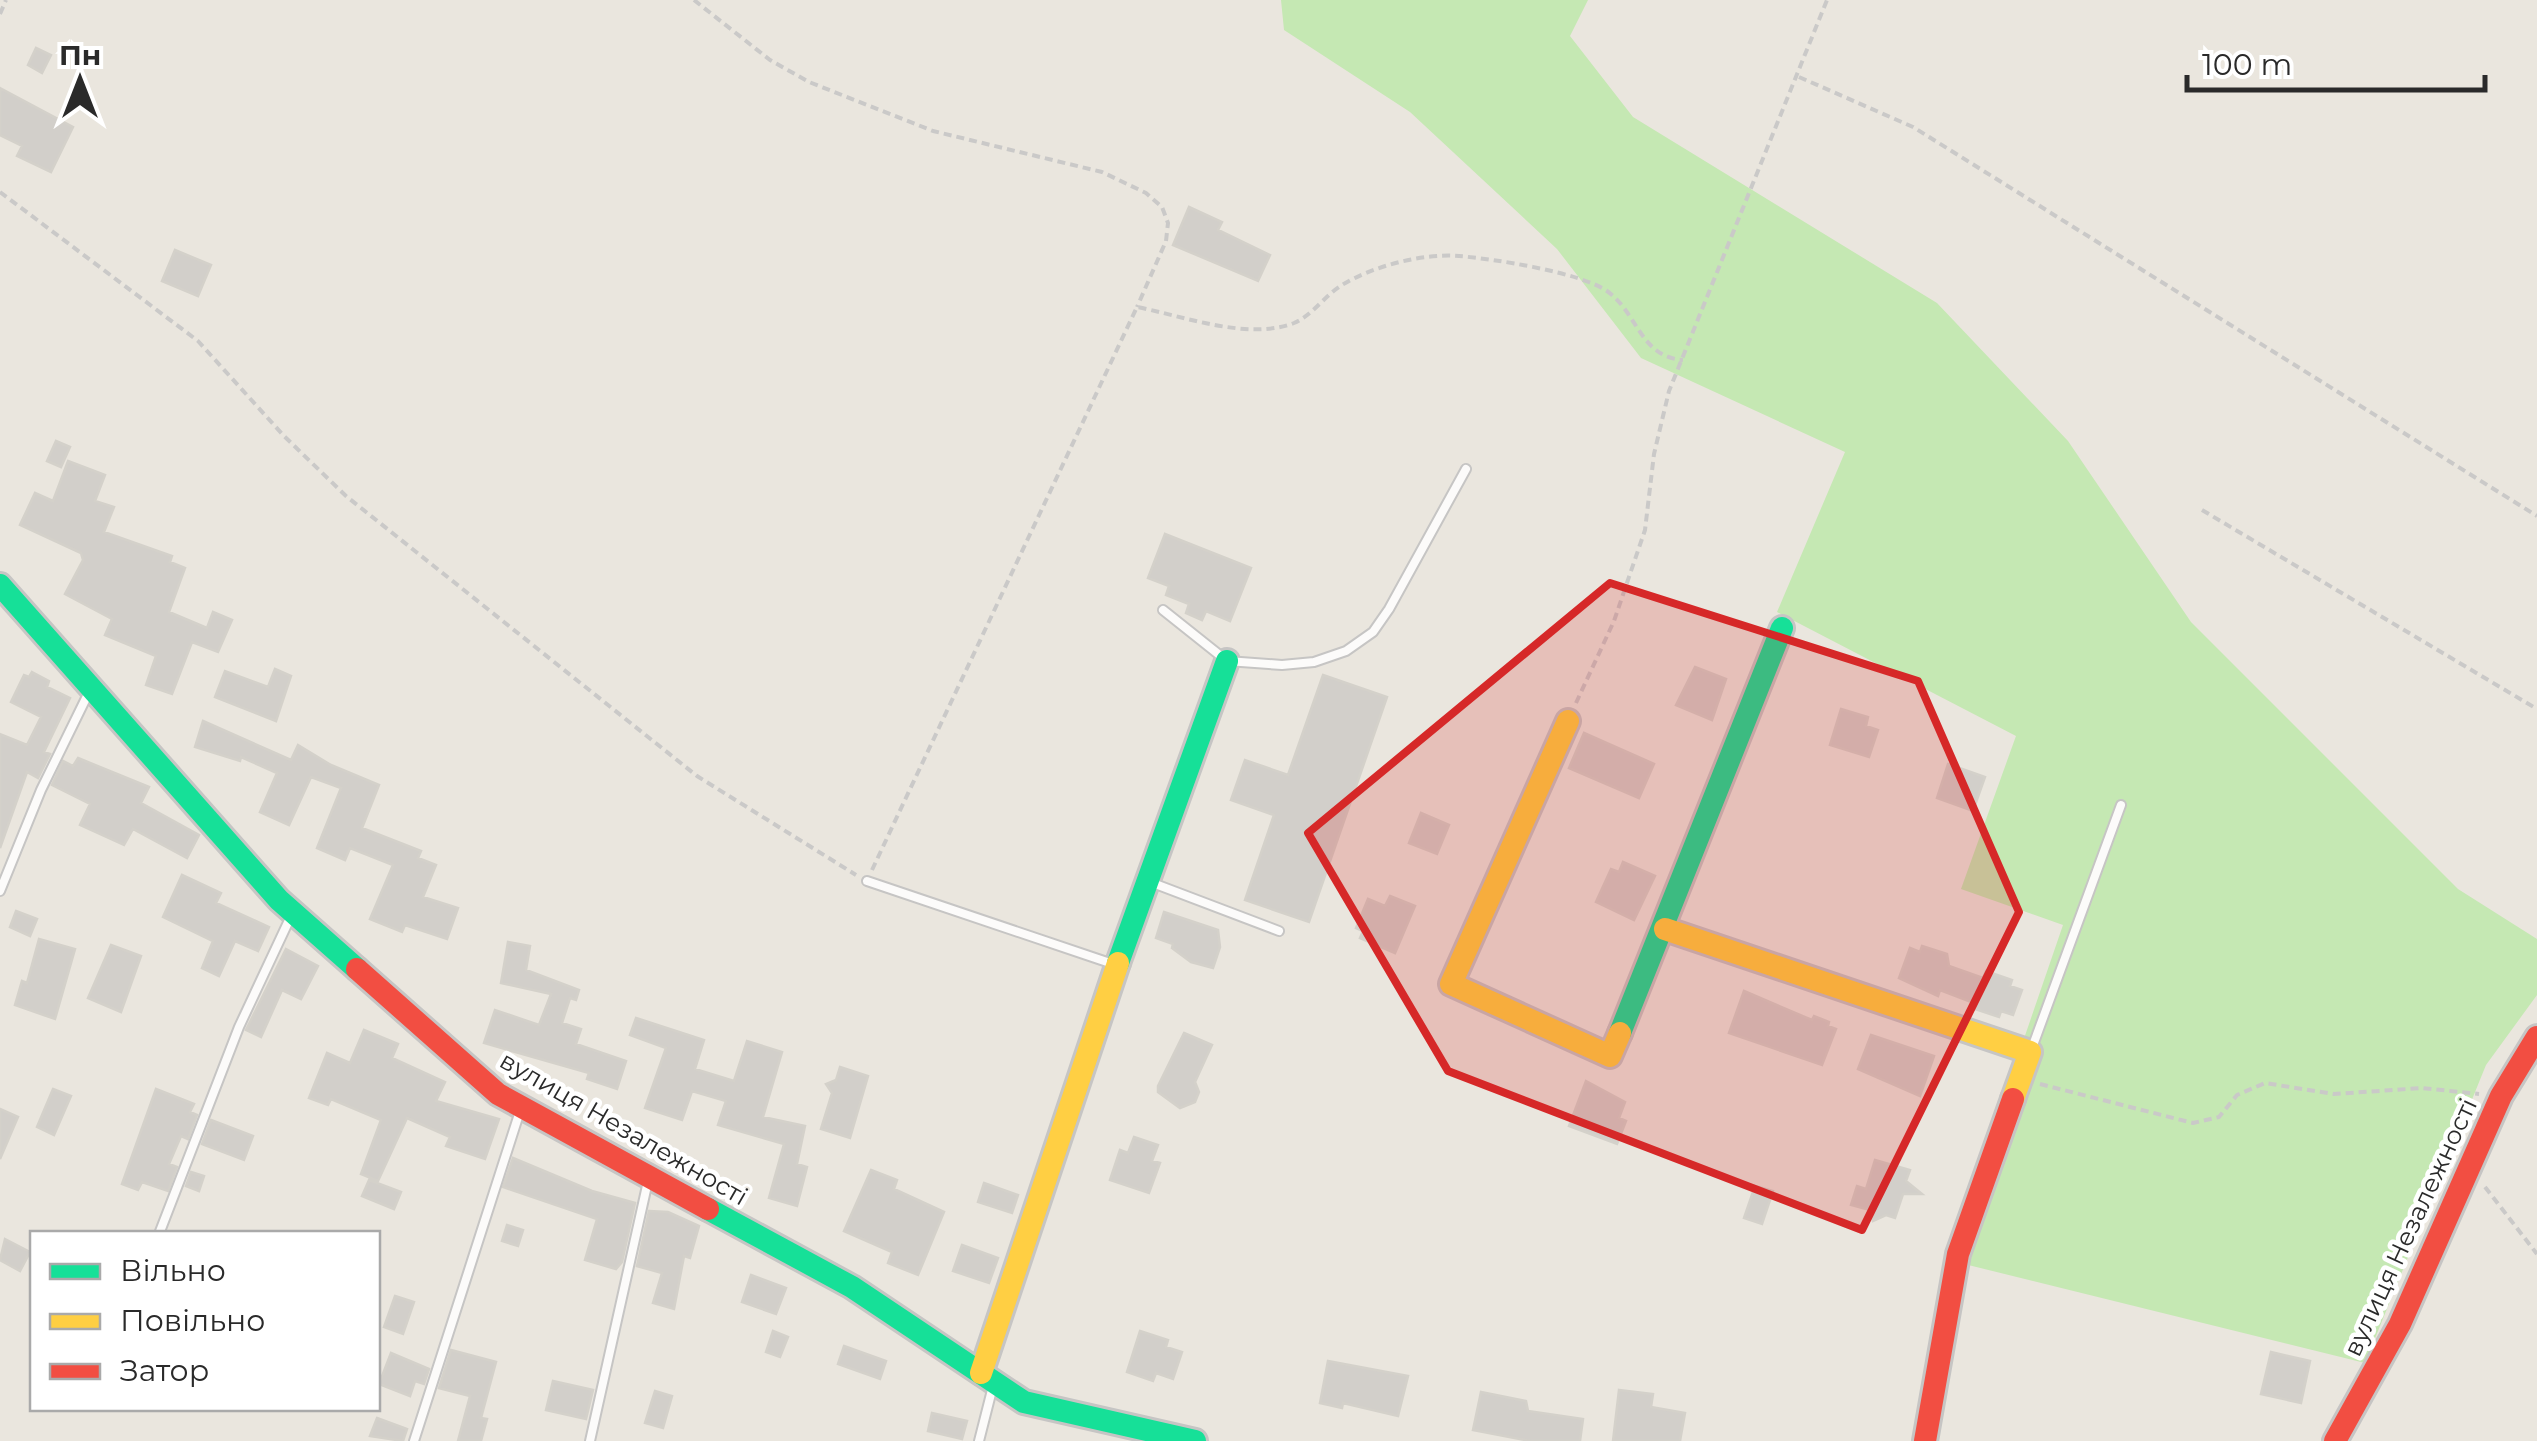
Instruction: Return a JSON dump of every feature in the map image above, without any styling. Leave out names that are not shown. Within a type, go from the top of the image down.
[{"type":"street","name":"вулиця Незалежності","points":[[0,585],[292,912],[452,1056],[522,1107],[852,1287],[1024,1402],[1195,1441]]},
{"type":"street","points":[[1568,721],[1452,984],[1610,1056],[1665,929],[1782,628]]},
{"type":"street","points":[[988,1377],[1146,880],[1227,661]]},
{"type":"street","points":[[1665,929],[2030,1052],[1958,1254],[1924,1441]]},
{"type":"street","name":"вулиця Незалежності","points":[[2335,1441],[2400,1324],[2501,1096],[2537,1036]]},
{"type":"lane","points":[[1162,610],[1227,661],[1282,666],[1346,652],[1373,632],[1466,470]]},
{"type":"lane","points":[[0,892],[41,790],[91,688]]},
{"type":"lane","points":[[2030,1052],[2122,806]]},
{"type":"lane","points":[[1146,880],[1280,931]]},
{"type":"lane","points":[[866,881],[1118,966]]},
{"type":"lane","points":[[160,1231],[239,1027],[292,912]]},
{"type":"lane","points":[[414,1441],[522,1107]]},
{"type":"lane","points":[[590,1441],[649,1176]]},
{"type":"lane","points":[[979,1441],[988,1377]]},
{"type":"path","points":[[0,14],[6,0]]},
{"type":"path","points":[[0,192],[198,340],[284,436],[346,496],[697,776],[866,881],[1137,307],[1166,241],[1168,224],[1162,206],[1146,193],[1102,172],[933,131],[810,82],[770,60],[694,0]]},
{"type":"path","points":[[1568,721],[1614,621],[1646,530],[1654,454],[1669,391],[1828,0]]},
{"type":"path","points":[[1799,77],[1943,145],[2537,516]]},
{"type":"path","points":[[1137,307],[1253,329],[1276,327],[1296,322],[1341,286],[1369,272],[1456,256],[1574,279],[1606,290],[1654,352],[1682,360]]},
{"type":"path","points":[[2202,510],[2537,709]]},
{"type":"path","points":[[2021,1079],[2193,1123],[2219,1117],[2237,1094],[2265,1083],[2334,1094],[2422,1088],[2501,1096]]},
{"type":"path","points":[[2470,1167],[2537,1254]]},
{"type":"highlighted area","points":[[1610,583],[1918,681],[2019,912],[1862,1230],[1448,1071],[1308,833]]},
{"type":"green space","points":[[1281,0],[1588,0],[1570,36],[1633,117],[1937,303],[2068,441],[2191,622],[2458,889],[2537,939],[2537,995],[2486,1065],[2365,1363],[1948,1260],[2063,925],[1961,889],[2016,736],[1777,612],[1845,452],[1641,358],[1557,249],[1410,112],[1284,30]]},
{"type":"building","points":[[36,48],[51,55],[42,73],[28,65]]},
{"type":"building","points":[[0,88],[73,127],[51,172],[17,156],[22,146],[0,135]]},
{"type":"building","points":[[1189,207],[1222,222],[1218,230],[1270,255],[1258,281],[1173,245]]},
{"type":"building","points":[[175,250],[211,265],[198,296],[162,281]]},
{"type":"building","points":[[56,441],[70,447],[61,467],[47,461]]},
{"type":"building","points":[[68,461],[105,475],[95,501],[114,507],[104,532],[172,556],[170,562],[185,568],[169,612],[207,628],[213,612],[232,620],[218,652],[192,642],[172,694],[146,685],[156,656],[105,635],[112,619],[65,594],[83,560],[81,553],[20,525],[35,493],[53,501]]},
{"type":"building","points":[[1165,534],[1251,568],[1230,621],[1206,611],[1202,620],[1186,613],[1189,604],[1166,595],[1169,586],[1148,578]]},
{"type":"building","points":[[1695,667],[1726,679],[1712,720],[1676,705]]},
{"type":"building","points":[[275,669],[291,676],[276,721],[215,697],[225,671],[268,687]]},
{"type":"building","points":[[32,672],[49,681],[47,687],[70,698],[44,752],[50,754],[38,778],[27,772],[0,848],[0,734],[27,745],[41,717],[11,702],[24,675],[29,677]]},
{"type":"building","points":[[1323,675],[1387,697],[1309,922],[1245,900],[1274,815],[1231,800],[1245,760],[1288,775]]},
{"type":"building","points":[[1841,709],[1868,717],[1866,726],[1878,730],[1869,757],[1830,745]]},
{"type":"building","points":[[203,721],[291,760],[298,745],[331,765],[379,785],[362,828],[421,851],[418,858],[436,865],[423,897],[458,908],[447,939],[405,925],[402,932],[370,919],[393,865],[350,848],[345,860],[317,848],[341,788],[311,777],[289,825],[260,812],[277,773],[241,757],[240,761],[195,747]]},
{"type":"building","points":[[1584,733],[1654,764],[1639,798],[1569,768]]},
{"type":"building","points":[[78,758],[149,787],[141,803],[199,835],[187,858],[133,829],[124,845],[80,825],[90,804],[52,785],[63,761],[73,766]]},
{"type":"building","points":[[1948,764],[1985,777],[1973,811],[1937,798]]},
{"type":"building","points":[[1421,813],[1449,825],[1437,854],[1409,843]]},
{"type":"building","points":[[1623,862],[1655,876],[1634,920],[1596,902],[1611,869],[1619,872]]},
{"type":"building","points":[[182,875],[221,893],[216,903],[269,927],[258,951],[235,941],[219,976],[202,968],[213,941],[163,917]]},
{"type":"building","points":[[1390,896],[1415,906],[1395,953],[1360,938],[1363,931],[1356,928],[1368,899],[1385,906]]},
{"type":"building","points":[[16,911],[37,919],[30,936],[10,927]]},
{"type":"building","points":[[1164,912],[1218,930],[1220,947],[1213,968],[1191,962],[1172,948],[1173,944],[1156,938]]},
{"type":"building","points":[[39,939],[75,949],[55,1019],[15,1005],[22,981],[27,983]]},
{"type":"building","points":[[508,942],[530,946],[526,970],[579,990],[576,1000],[570,998],[562,1023],[581,1029],[576,1044],[626,1061],[617,1089],[587,1079],[589,1073],[484,1043],[495,1010],[539,1025],[551,994],[501,983]]},
{"type":"building","points":[[111,945],[141,956],[121,1012],[88,998]]},
{"type":"building","points":[[1922,946],[1947,954],[1949,966],[1983,978],[1986,971],[2012,980],[2010,986],[2022,990],[2013,1015],[2001,1011],[1999,1017],[1972,1008],[1974,1003],[1940,990],[1938,996],[1899,978],[1910,948],[1920,952]]},
{"type":"building","points":[[286,949],[318,966],[301,999],[282,990],[261,1037],[246,1030]]},
{"type":"building","points":[[1744,991],[1812,1020],[1814,1016],[1829,1022],[1828,1026],[1836,1029],[1822,1065],[1729,1033]]},
{"type":"building","points":[[636,1018],[704,1040],[695,1069],[734,1081],[747,1041],[782,1052],[763,1117],[805,1126],[797,1164],[807,1167],[797,1206],[769,1198],[784,1144],[718,1125],[726,1101],[692,1091],[682,1120],[645,1108],[666,1048],[630,1035]]},
{"type":"building","points":[[364,1030],[398,1044],[392,1058],[445,1082],[436,1101],[499,1119],[485,1159],[446,1146],[450,1137],[407,1118],[378,1181],[361,1174],[381,1120],[331,1099],[328,1105],[309,1098],[327,1053],[350,1063]]},
{"type":"building","points":[[1184,1033],[1212,1045],[1195,1082],[1199,1092],[1195,1102],[1180,1108],[1158,1092],[1158,1086]]},
{"type":"building","points":[[1871,1035],[1934,1056],[1920,1096],[1858,1069]]},
{"type":"building","points":[[840,1067],[868,1076],[850,1138],[821,1129],[832,1093],[826,1084],[836,1080]]},
{"type":"building","points":[[1586,1081],[1625,1102],[1619,1118],[1626,1121],[1617,1144],[1569,1126]]},
{"type":"building","points":[[53,1089],[71,1096],[54,1135],[37,1127]]},
{"type":"building","points":[[156,1089],[194,1104],[190,1112],[197,1115],[188,1139],[181,1136],[169,1164],[177,1167],[168,1191],[142,1182],[138,1190],[122,1184]]},
{"type":"building","points":[[0,1109],[18,1117],[0,1159]]},
{"type":"building","points":[[211,1120],[253,1136],[244,1160],[202,1144]]},
{"type":"building","points":[[1134,1137],[1158,1145],[1152,1161],[1160,1163],[1149,1193],[1110,1180],[1120,1150],[1128,1153]]},
{"type":"building","points":[[513,1158],[592,1191],[635,1203],[622,1262],[616,1269],[585,1260],[597,1219],[503,1187]]},
{"type":"building","points":[[1875,1160],[1910,1170],[1906,1181],[1922,1194],[1903,1194],[1895,1218],[1886,1215],[1873,1221],[1870,1210],[1851,1205],[1857,1186],[1866,1189]]},
{"type":"building","points":[[871,1170],[897,1180],[894,1189],[944,1212],[918,1275],[888,1263],[892,1252],[844,1231]]},
{"type":"building","points":[[191,1172],[204,1176],[199,1191],[186,1186]]},
{"type":"building","points":[[369,1180],[401,1192],[394,1209],[362,1196]]},
{"type":"building","points":[[984,1183],[1018,1195],[1012,1213],[978,1202]]},
{"type":"building","points":[[1755,1186],[1773,1191],[1762,1224],[1744,1218]]},
{"type":"building","points":[[649,1211],[668,1212],[699,1226],[690,1258],[684,1256],[674,1309],[653,1303],[662,1273],[637,1266]]},
{"type":"building","points":[[507,1225],[523,1230],[518,1246],[502,1241]]},
{"type":"building","points":[[5,1239],[30,1252],[20,1271],[0,1260]]},
{"type":"building","points":[[962,1245],[998,1258],[989,1283],[953,1271]]},
{"type":"building","points":[[751,1275],[786,1288],[776,1314],[742,1302]]},
{"type":"building","points":[[395,1296],[414,1302],[403,1334],[384,1327]]},
{"type":"building","points":[[773,1331],[788,1337],[780,1357],[766,1352]]},
{"type":"building","points":[[1140,1331],[1168,1340],[1166,1347],[1182,1352],[1173,1379],[1156,1373],[1153,1381],[1127,1372]]},
{"type":"building","points":[[844,1346],[886,1361],[880,1379],[838,1364]]},
{"type":"building","points":[[451,1350],[496,1362],[481,1418],[487,1419],[481,1441],[458,1441],[470,1396],[439,1388]]},
{"type":"building","points":[[2271,1352],[2310,1361],[2301,1403],[2261,1394]]},
{"type":"building","points":[[391,1353],[429,1369],[424,1384],[415,1381],[410,1396],[380,1381]]},
{"type":"building","points":[[1328,1361],[1408,1376],[1398,1416],[1343,1403],[1342,1408],[1320,1403]]},
{"type":"building","points":[[553,1381],[593,1390],[586,1419],[546,1410]]},
{"type":"building","points":[[1619,1390],[1653,1394],[1651,1407],[1685,1413],[1680,1441],[1613,1441]]},
{"type":"building","points":[[655,1391],[672,1396],[663,1428],[645,1423]]},
{"type":"building","points":[[1481,1392],[1526,1401],[1528,1411],[1583,1419],[1580,1441],[1530,1441],[1473,1430]]},
{"type":"building","points":[[932,1413],[967,1421],[962,1439],[928,1431]]},
{"type":"building","points":[[377,1418],[407,1429],[403,1441],[370,1436]]},
{"type":"traffic: fast","points":[[0,585],[279,900],[357,969]]},
{"type":"traffic: fast","points":[[1620,1033],[1782,628]]},
{"type":"traffic: fast","points":[[1118,963],[1227,661]]},
{"type":"traffic: fast","points":[[708,1209],[852,1287],[1024,1402],[1195,1441]]},
{"type":"traffic: slow","points":[[1568,721],[1451,984],[1610,1056],[1620,1033]]},
{"type":"traffic: slow","points":[[1665,929],[2030,1052],[2013,1099]]},
{"type":"traffic: slow","points":[[981,1373],[1118,963]]},
{"type":"traffic: jam","points":[[357,969],[498,1094],[708,1209]]},
{"type":"traffic: jam","points":[[2335,1441],[2400,1324],[2501,1096],[2537,1037]]},
{"type":"traffic: jam","points":[[1925,1441],[1958,1254],[2013,1099]]}]
